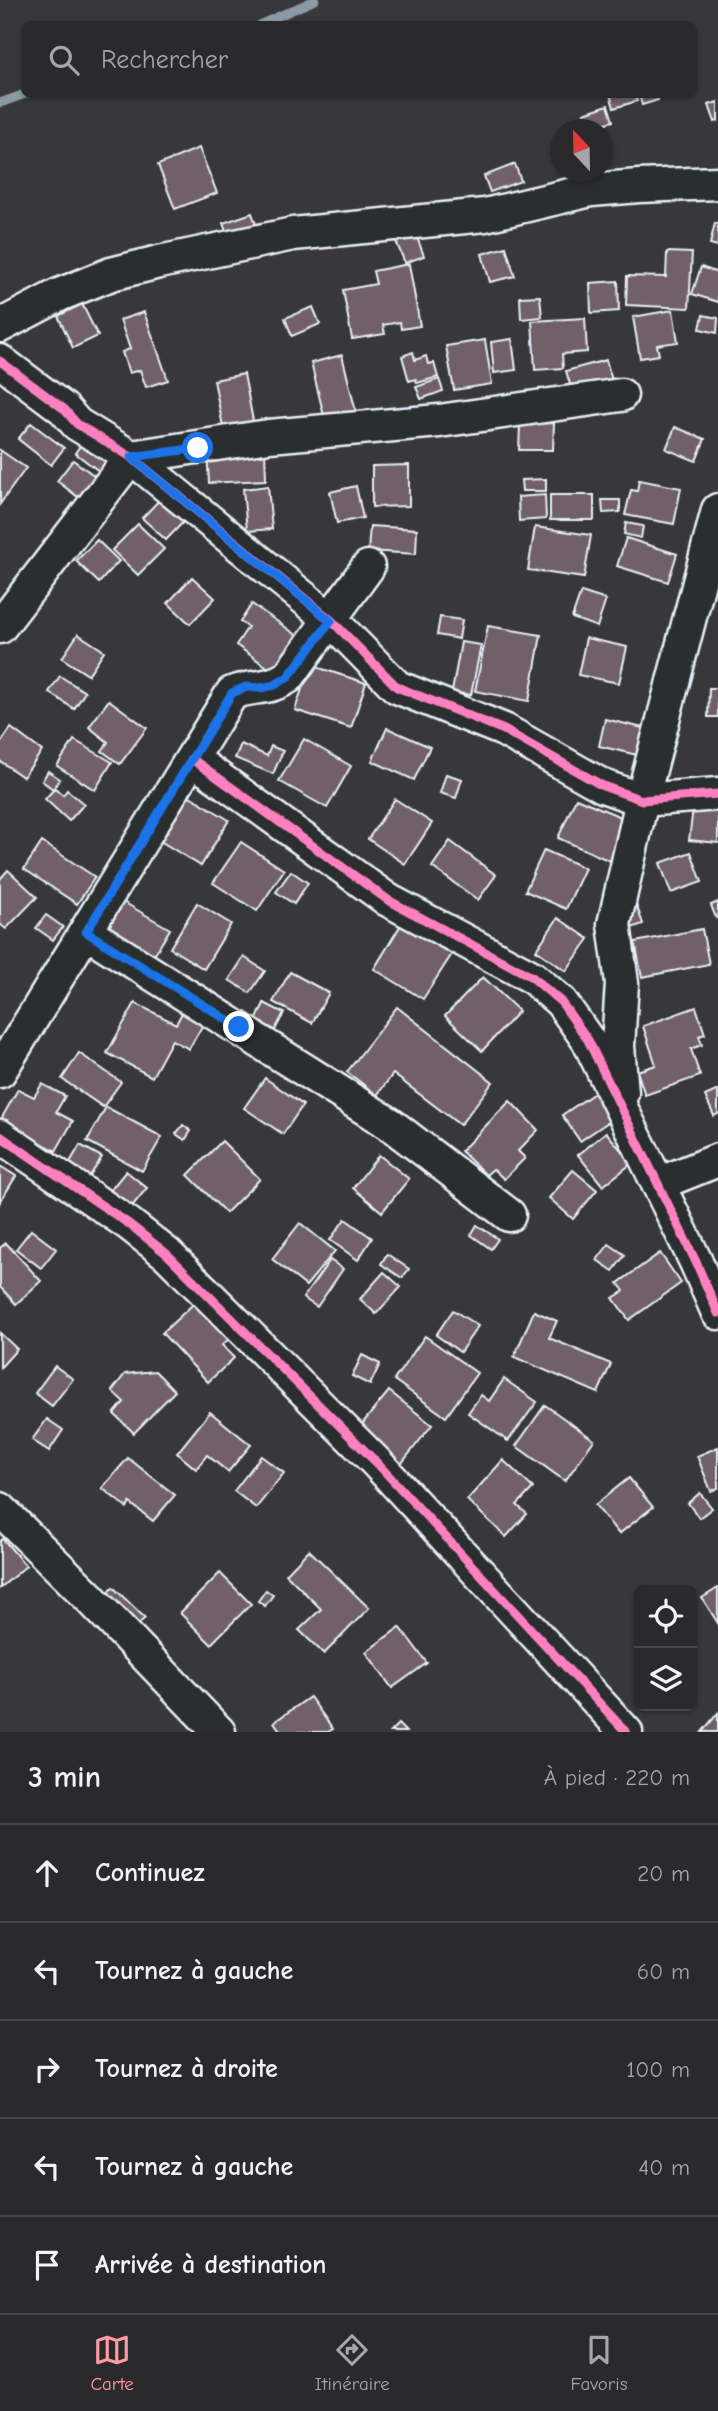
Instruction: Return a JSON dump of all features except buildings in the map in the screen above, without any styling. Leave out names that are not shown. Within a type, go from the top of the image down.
[{"type":"street","points":[[0,326],[59,295],[111,274],[293,234],[485,215],[591,190],[718,183]]},
{"type":"street","points":[[0,361],[64,409],[78,424],[131,457],[331,621],[397,687],[504,730],[603,786],[642,800],[718,794]]},
{"type":"street","points":[[0,627],[131,457],[270,436],[439,421],[621,395]]},
{"type":"street","points":[[624,1114],[618,1046],[622,983],[614,924],[642,800],[718,510]]},
{"type":"street","points":[[0,1072],[232,693],[246,687],[275,685],[288,677],[368,567]]},
{"type":"street","points":[[192,759],[388,900],[532,977],[561,1002],[588,1040],[718,1313]]},
{"type":"street","points":[[86,932],[390,1124],[509,1214]]},
{"type":"street","points":[[0,1136],[129,1224],[167,1254],[376,1462],[626,1732]]},
{"type":"street","points":[[658,1184],[718,1160]]},
{"type":"street","points":[[0,1509],[219,1732]]},
{"type":"waterway","points":[[268,21],[315,0]]},
{"type":"waterway","points":[[0,103],[21,95]]},
{"type":"cycle path","points":[[0,361],[64,409],[77,424],[131,457],[331,620],[397,687],[504,730],[603,786],[642,800],[718,794]]},
{"type":"cycle path","points":[[192,759],[388,900],[532,977],[561,1002],[588,1040],[718,1313]]},
{"type":"cycle path","points":[[0,1136],[129,1224],[167,1254],[376,1462],[626,1732]]},
{"type":"route","points":[[198,448],[131,457],[331,621],[288,677],[275,685],[246,687],[232,693],[86,932],[239,1027]]}]
